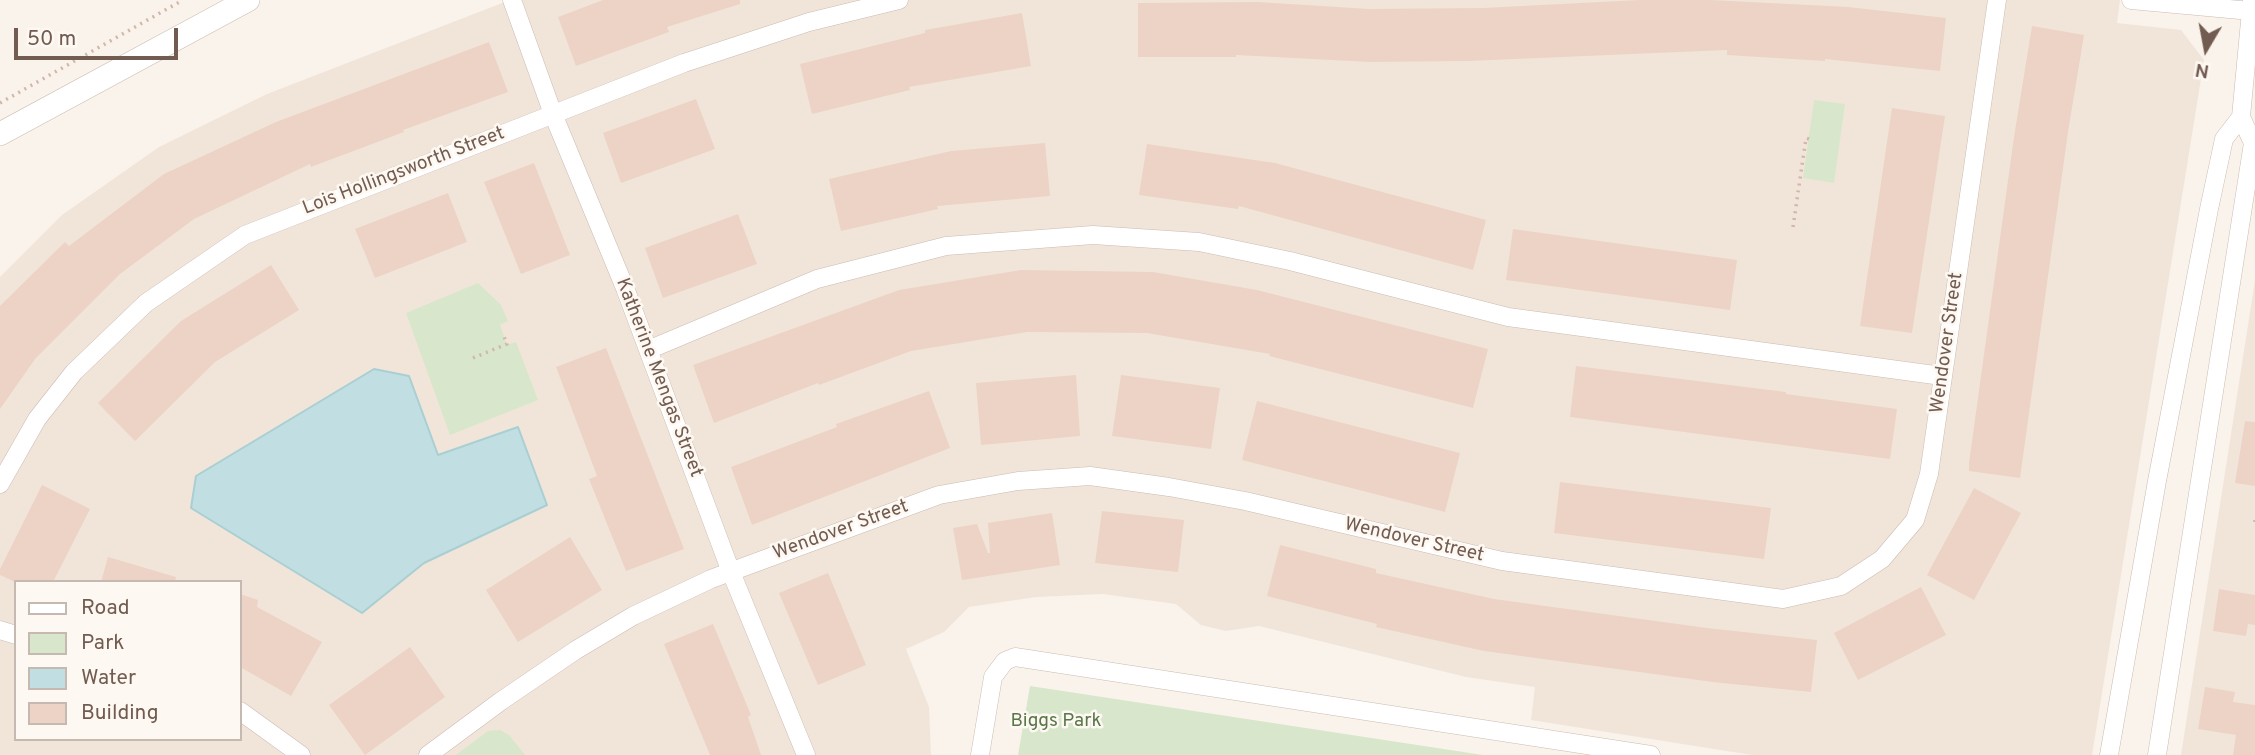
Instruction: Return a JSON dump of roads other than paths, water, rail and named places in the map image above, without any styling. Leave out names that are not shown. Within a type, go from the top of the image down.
[{"type":"street","points":[[0,134],[248,0]]},
{"type":"street","name":"Katherine Mengas Street","points":[[512,0],[553,114],[648,350],[731,572],[806,755]]},
{"type":"street","name":"Lois Hollingsworth Street","points":[[0,484],[37,419],[74,372],[146,303],[245,235],[732,47],[808,22],[899,0]]},
{"type":"street","name":"Wendover Street","points":[[428,755],[576,650],[633,616],[731,572],[939,495],[1018,481],[1090,476],[1169,487],[1245,501],[1502,561],[1783,599],[1841,586],[1882,559],[1915,520],[1929,474],[1997,0]]},
{"type":"street","points":[[2131,0],[2252,6],[2241,117],[2253,143],[2157,755]]},
{"type":"street","points":[[2109,755],[2157,481],[2209,209],[2224,139],[2241,117]]},
{"type":"street","points":[[648,350],[817,279],[946,246],[1093,235],[1199,242],[1290,261],[1508,317],[1942,376]]},
{"type":"street","points":[[981,755],[993,677],[1005,661],[1015,657],[1651,755]]},
{"type":"street","points":[[242,712],[301,755]]},
{"type":"water","points":[[374,369],[409,376],[438,455],[518,427],[547,505],[424,563],[362,613],[191,508],[196,476]]},
{"type":"park label","name":"Biggs Park","points":[[1056,722]]}]
